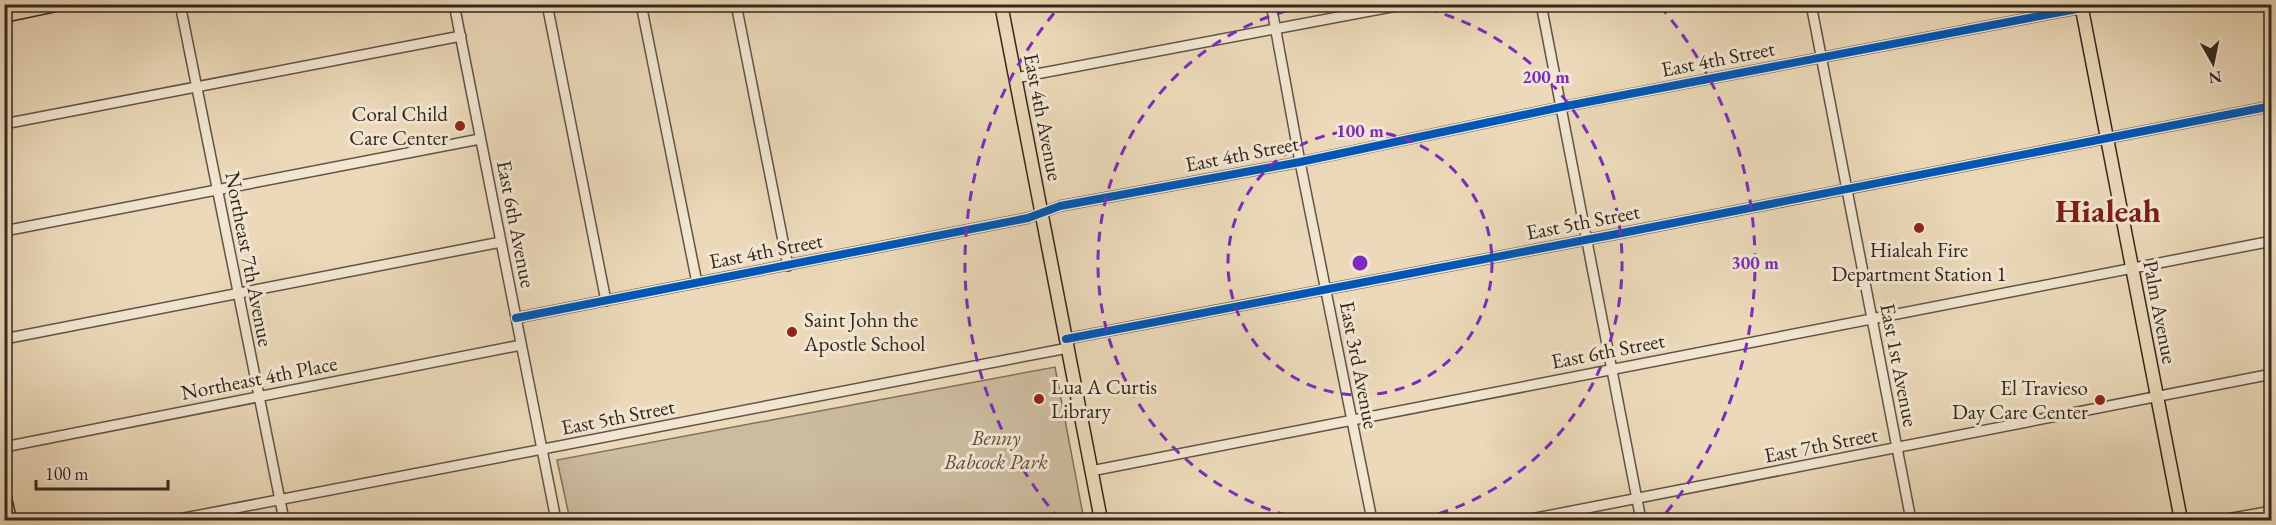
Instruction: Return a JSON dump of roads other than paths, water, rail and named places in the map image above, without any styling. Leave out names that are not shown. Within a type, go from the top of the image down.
[{"type":"main road","points":[[4,16],[62,4]]},
{"type":"main road","name":"East 4th Avenue","points":[[1001,4],[1101,520]]},
{"type":"main road","name":"Palm Avenue","points":[[2081,6],[2181,520]]},
{"type":"main road","points":[[4,494],[10,520]]},
{"type":"street","name":"Northeast 7th Avenue","points":[[180,4],[284,520]]},
{"type":"street","name":"East 6th Avenue","points":[[454,4],[556,520]]},
{"type":"street","points":[[547,4],[606,300]]},
{"type":"street","points":[[641,4],[697,283]]},
{"type":"street","points":[[736,4],[788,266]]},
{"type":"street","name":"East 3rd Avenue","points":[[1271,4],[1325,290],[1372,520]]},
{"type":"street","points":[[1015,78],[1275,31],[1407,4]]},
{"type":"street","points":[[1541,4],[1641,520]]},
{"type":"street","name":"East 1st Avenue","points":[[1810,4],[1911,520]]},
{"type":"street","name":"East 4th Street","points":[[516,318],[1028,218],[1060,206],[1300,162],[1561,107],[2081,6]]},
{"type":"street","points":[[4,124],[461,36]]},
{"type":"street","name":"East 5th Street","points":[[174,520],[542,450],[1325,290],[2271,106]]},
{"type":"street","points":[[4,231],[480,139]]},
{"type":"street","name":"East 6th Street","points":[[1091,471],[2271,241]]},
{"type":"street","points":[[4,339],[501,242]]},
{"type":"street","name":"Northeast 4th Place","points":[[4,447],[521,345]]},
{"type":"street","name":"East 7th Street","points":[[1526,520],[2271,374]]},
{"type":"street","points":[[2221,520],[2271,511]]},
{"type":"place","name":"Coral Child Care Center","points":[[460,126]]},
{"type":"place","name":"Hialeah Fire Department Station 1","points":[[1919,228]]},
{"type":"place","name":"Saint John the Apostle School","points":[[792,332]]},
{"type":"place","name":"Lua A Curtis Library","points":[[1039,399]]},
{"type":"place","name":"El Travieso Day Care Center","points":[[2100,400]]},
{"type":"district","name":"Hialeah","points":[[2108,210]]},
{"type":"park label","name":"Benny Babcock Park","points":[[996,450]]}]
